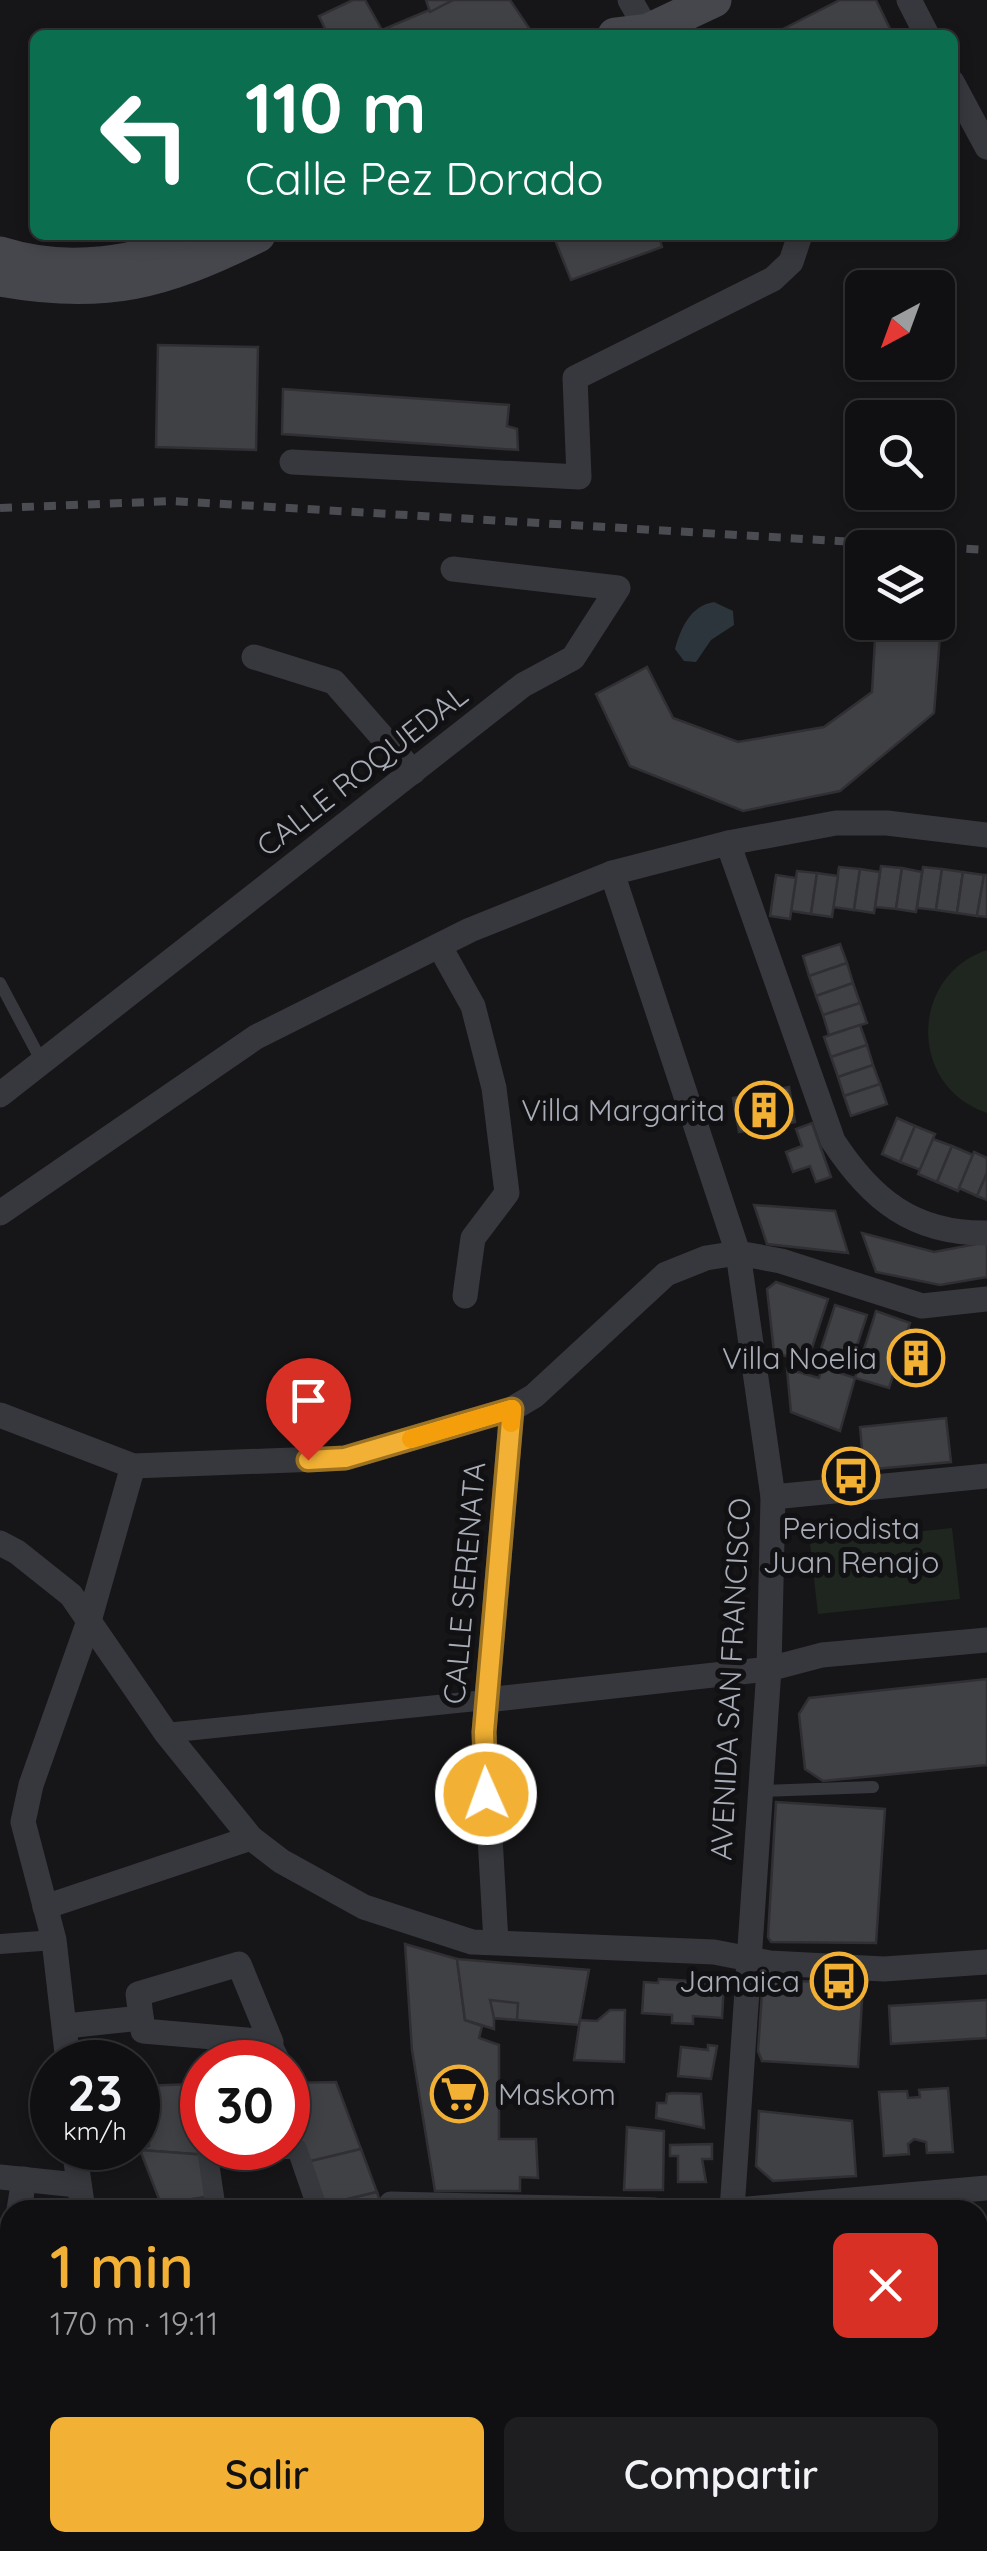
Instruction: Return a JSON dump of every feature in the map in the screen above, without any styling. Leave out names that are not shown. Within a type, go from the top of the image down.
[{"type":"main road","points":[[645,30],[714,0]]},
{"type":"main road","points":[[0,254],[71,266],[117,262],[186,240]]},
{"type":"main road","points":[[0,279],[59,290],[134,283],[198,264],[248,240]]},
{"type":"street","points":[[630,0],[635,30]]},
{"type":"street","points":[[909,0],[924,30]]},
{"type":"street","points":[[958,93],[987,147]]},
{"type":"street","points":[[292,462],[579,478],[575,378],[773,279],[791,262],[798,240]]},
{"type":"street","name":"CALLE ROQUEDAL","points":[[0,1095],[523,685],[573,658],[618,588],[452,569]]},
{"type":"street","points":[[254,657],[334,682],[413,772]]},
{"type":"street","points":[[4,1203],[256,1038],[440,946],[612,872],[728,843],[836,823],[887,823],[987,834]]},
{"type":"street","points":[[728,843],[832,1141],[860,1182],[890,1207],[931,1226],[987,1233]]},
{"type":"street","name":"AVENIDA SAN FRANCISCO","points":[[612,872],[738,1253],[773,1496],[769,1669],[736,2200]]},
{"type":"street","points":[[440,946],[473,1006],[494,1088],[507,1194],[473,1238],[466,1296]]},
{"type":"street","points":[[0,1415],[133,1466],[345,1458],[512,1409],[534,1396],[666,1274],[706,1258],[738,1253],[781,1261],[922,1306],[987,1299]]},
{"type":"street","name":"CALLE SERENATA","points":[[496,1942],[483,1758],[512,1409]]},
{"type":"street","points":[[67,2040],[54,1940],[12,1823],[31,1785],[89,1621],[133,1466]]},
{"type":"street","points":[[773,1496],[987,1476]]},
{"type":"street","points":[[0,1544],[18,1552],[71,1595],[166,1733],[251,1838],[282,1861],[364,1907],[452,1938],[496,1942],[714,1952],[748,1960],[884,1969],[987,1962]]},
{"type":"street","points":[[166,1733],[769,1669],[822,1655],[987,1640]]},
{"type":"street","points":[[45,1907],[251,1838]]},
{"type":"street","points":[[0,1944],[54,1940]]},
{"type":"street","points":[[200,2040],[143,2031],[138,1994],[239,1964],[271,2040]]},
{"type":"street","points":[[66,2026],[141,2018]]},
{"type":"street","points":[[214,2200],[207,2150],[297,2149],[315,2200]]},
{"type":"street","points":[[12,2178],[80,2198],[77,2170]]},
{"type":"street","points":[[904,2200],[972,2196]]},
{"type":"lane","points":[[0,983],[42,1062]]},
{"type":"lane","points":[[760,1792],[873,1787]]},
{"type":"shaded area","points":[[714,602],[733,611],[734,625],[711,640],[696,662],[684,661],[675,649],[684,626],[699,608]]},
{"type":"shaded area","points":[[987,950],[987,1113],[961,1100],[943,1080],[932,1057],[928,1032],[932,1006],[943,983],[961,963]]},
{"type":"shaded area","points":[[952,1528],[960,1599],[818,1614],[810,1543]]},
{"type":"building","points":[[353,0],[365,0],[382,30],[326,30],[319,16]]},
{"type":"building","points":[[426,0],[453,0],[430,12]]},
{"type":"building","points":[[453,0],[510,0],[530,30],[382,30]]},
{"type":"building","points":[[840,0],[876,0],[891,30],[784,30]]},
{"type":"building","points":[[555,240],[660,240],[662,247],[571,280]]},
{"type":"building","points":[[158,345],[258,347],[256,450],[156,447]]},
{"type":"building","points":[[283,389],[509,405],[507,426],[517,429],[518,450],[282,434]]},
{"type":"building","points":[[875,640],[940,640],[934,713],[840,791],[743,811],[630,766],[596,694],[647,667],[673,718],[738,742],[824,727],[872,692]]},
{"type":"building","points":[[881,866],[902,868],[896,909],[875,907]]},
{"type":"building","points":[[839,867],[860,869],[854,910],[833,907]]},
{"type":"building","points":[[923,867],[942,869],[936,910],[917,908]]},
{"type":"building","points":[[902,868],[922,872],[916,912],[896,909]]},
{"type":"building","points":[[860,869],[880,872],[874,913],[854,910]]},
{"type":"building","points":[[942,869],[963,872],[957,913],[936,910]]},
{"type":"building","points":[[797,871],[817,873],[811,914],[791,911]]},
{"type":"building","points":[[963,872],[984,875],[977,916],[957,913]]},
{"type":"building","points":[[817,873],[838,876],[832,917],[811,914]]},
{"type":"building","points":[[776,875],[796,878],[790,919],[770,916]]},
{"type":"building","points":[[987,875],[987,917],[977,916]]},
{"type":"building","points":[[840,944],[847,963],[809,976],[803,956]]},
{"type":"building","points":[[847,963],[853,983],[816,996],[809,976]]},
{"type":"building","points":[[853,983],[860,1003],[823,1015],[816,996]]},
{"type":"building","points":[[860,1003],[867,1023],[829,1035],[823,1015]]},
{"type":"building","points":[[860,1025],[867,1045],[831,1057],[824,1037]]},
{"type":"building","points":[[867,1045],[873,1065],[838,1077],[831,1057]]},
{"type":"building","points":[[873,1065],[880,1084],[844,1096],[838,1077]]},
{"type":"building","points":[[880,1084],[887,1104],[851,1116],[844,1096]]},
{"type":"building","name":"Villa Margarita","points":[[789,1087],[795,1122],[739,1132],[733,1098]]},
{"type":"building","points":[[897,1118],[915,1126],[900,1162],[882,1154]]},
{"type":"building","points":[[812,1123],[831,1177],[816,1182],[810,1166],[793,1172],[786,1152],[802,1146],[796,1129]]},
{"type":"building","points":[[915,1126],[935,1134],[920,1170],[900,1162]]},
{"type":"building","points":[[933,1139],[952,1146],[937,1182],[918,1174]]},
{"type":"building","points":[[952,1146],[973,1155],[958,1191],[937,1182]]},
{"type":"building","points":[[974,1152],[987,1158],[987,1173],[977,1196],[959,1188]]},
{"type":"building","points":[[987,1173],[987,1200],[977,1196]]},
{"type":"building","points":[[754,1205],[835,1211],[848,1253],[767,1244]]},
{"type":"building","points":[[862,1233],[934,1252],[987,1242],[987,1277],[940,1285],[876,1272]]},
{"type":"building","points":[[776,1282],[828,1299],[807,1363],[774,1352],[767,1289]]},
{"type":"building","points":[[835,1305],[867,1315],[852,1361],[819,1355]]},
{"type":"building","points":[[876,1311],[910,1323],[889,1388],[855,1378]]},
{"type":"building","name":"Villa Noelia","points":[[908,1329],[939,1339],[924,1386],[893,1376]]},
{"type":"building","points":[[822,1367],[855,1378],[840,1431],[791,1412],[787,1369],[819,1378]]},
{"type":"building","points":[[946,1418],[951,1462],[864,1470],[860,1427]]},
{"type":"building","points":[[987,1679],[987,1765],[823,1781],[805,1769],[799,1714],[809,1698]]},
{"type":"building","points":[[776,1802],[885,1809],[876,1943],[771,1942],[768,1937]]},
{"type":"building","name":"Maskom","points":[[405,1944],[457,1959],[465,2020],[482,2026],[479,2038],[499,2045],[499,2139],[536,2139],[538,2178],[520,2177],[520,2191],[435,2191],[412,2050]]},
{"type":"building","points":[[457,1959],[589,1970],[579,2025],[494,2018],[494,2029],[465,2020]]},
{"type":"building","points":[[659,1979],[724,1983],[722,2018],[693,2016],[693,2024],[672,2023],[672,2015],[642,2013],[644,1982],[658,1983]]},
{"type":"building","points":[[774,1980],[863,1984],[858,2067],[762,2061],[758,2051],[762,1993]]},
{"type":"building","points":[[490,2000],[518,2003],[517,2020],[494,2018]]},
{"type":"building","points":[[987,2000],[987,2038],[891,2044],[889,2006]]},
{"type":"building","points":[[610,2010],[625,2010],[624,2062],[574,2060],[580,2020],[597,2021]]},
{"type":"building","points":[[708,2045],[717,2046],[711,2079],[678,2076],[681,2047],[708,2050]]},
{"type":"building","points":[[336,2082],[361,2149],[310,2161],[310,2083]]},
{"type":"building","points":[[160,2085],[180,2085],[180,2153],[160,2151]]},
{"type":"building","points":[[948,2088],[953,2152],[927,2153],[926,2142],[914,2139],[908,2144],[909,2154],[884,2156],[879,2092],[907,2091],[908,2098],[920,2097],[919,2090]]},
{"type":"building","points":[[667,2094],[701,2094],[704,2128],[656,2118],[657,2103],[666,2103]]},
{"type":"building","points":[[759,2111],[852,2121],[856,2176],[773,2181],[756,2166]]},
{"type":"building","points":[[627,2127],[664,2131],[663,2190],[624,2190]]},
{"type":"building","points":[[712,2144],[712,2159],[702,2159],[706,2182],[678,2182],[678,2156],[670,2156],[670,2145]]},
{"type":"building","points":[[361,2149],[377,2192],[344,2200],[317,2200],[306,2170],[310,2170],[310,2161]]},
{"type":"building","points":[[160,2151],[180,2153],[180,2170],[209,2170],[213,2196],[159,2200],[148,2170],[160,2170]]},
{"type":"building","points":[[377,2192],[380,2200],[344,2200]]},
{"type":"railway","points":[[0,508],[173,501],[987,550]]},
{"type":"slow traffic","points":[[411,1439],[512,1409],[511,1423]]},
{"type":"place","name":"Villa Margarita","points":[[764,1110]]},
{"type":"place","name":"Villa Noelia","points":[[916,1358]]},
{"type":"place","name":"Periodista Juan Renajo","points":[[851,1476]]},
{"type":"place","name":"Jamaica","points":[[839,1981]]},
{"type":"place","name":"Maskom","points":[[459,2094]]},
{"type":"route","points":[[308,1460],[345,1458],[512,1409],[484,1732],[486,1794]]}]
